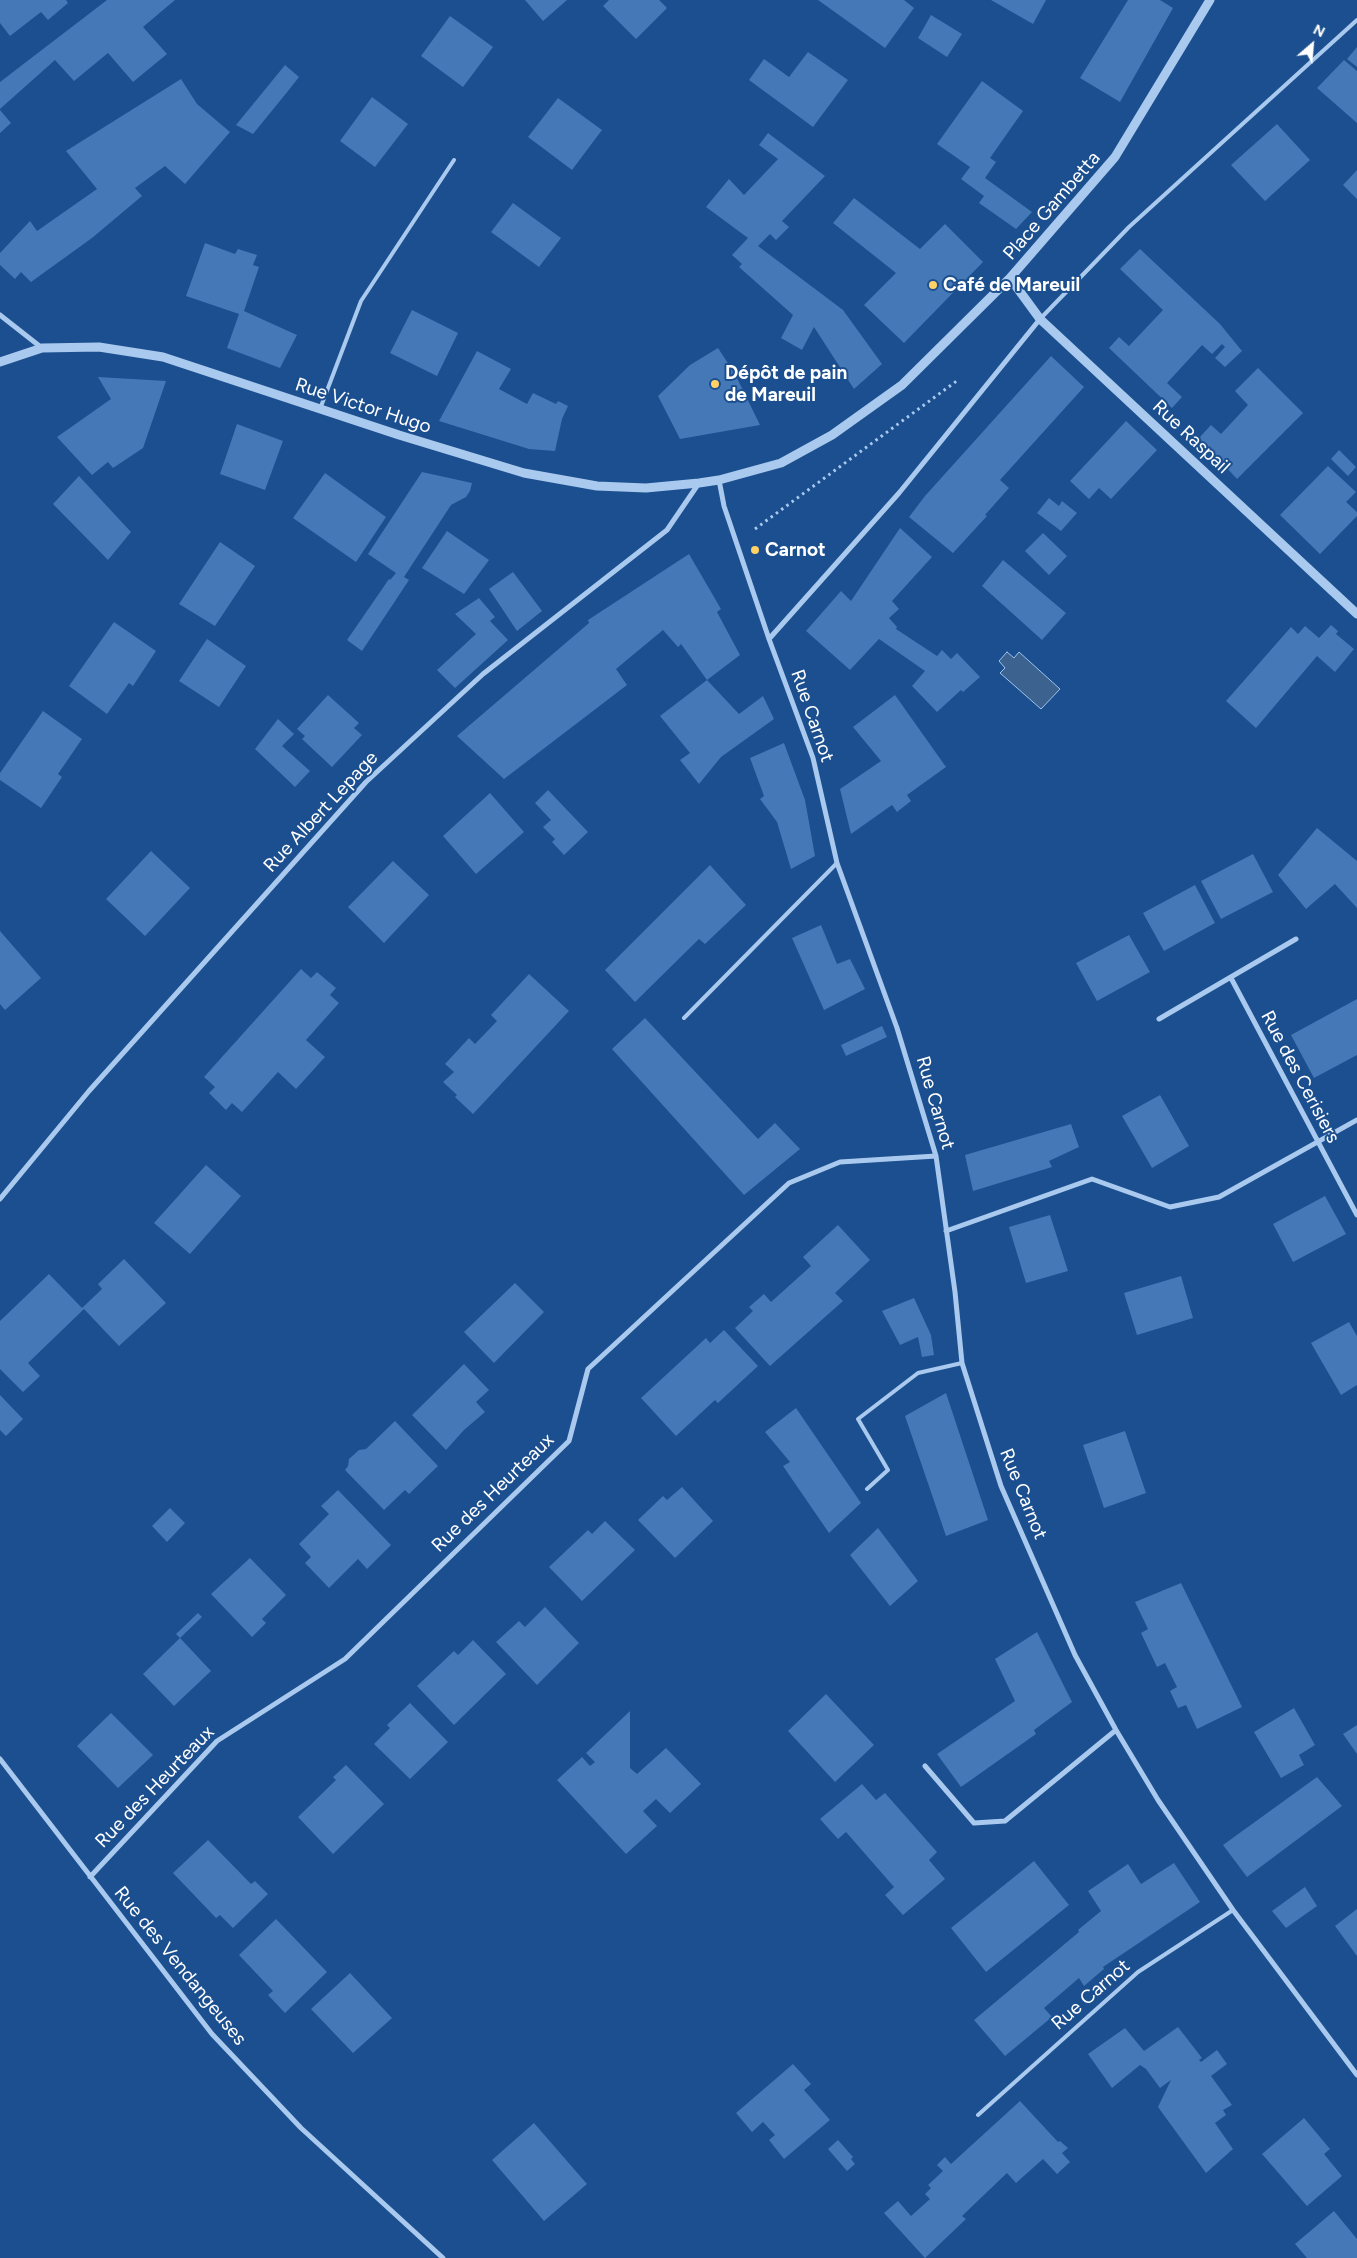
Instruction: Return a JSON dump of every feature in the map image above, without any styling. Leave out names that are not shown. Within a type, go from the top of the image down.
[{"type":"street","name":"Place Gambetta","points":[[719,480],[781,463],[832,435],[902,385],[1010,278],[1115,158],[1210,0]]},
{"type":"street","name":"Rue Raspail","points":[[1010,278],[1040,319],[1357,614]]},
{"type":"street","points":[[0,315],[42,348]]},
{"type":"street","points":[[769,639],[899,493],[1040,319]]},
{"type":"street","name":"Rue Victor Hugo","points":[[0,362],[42,348],[98,347],[163,357],[524,474],[598,486],[646,488],[719,480]]},
{"type":"street","name":"Rue Carnot","points":[[719,480],[724,506],[769,639],[813,758],[837,863],[897,1028],[936,1156],[955,1292],[962,1363],[1001,1486],[1076,1655],[1116,1730],[1158,1800],[1233,1910],[1357,2075]]},
{"type":"street","name":"Rue Albert Lepage","points":[[0,1199],[89,1091],[366,782],[483,674],[598,582],[667,530],[699,483]]},
{"type":"street","points":[[1159,1019],[1296,939]]},
{"type":"street","name":"Rue des Cerisiers","points":[[1231,978],[1357,1215]]},
{"type":"street","points":[[946,1231],[1092,1179],[1170,1207],[1219,1197],[1316,1141],[1357,1120]]},
{"type":"street","name":"Rue des Heurteaux","points":[[90,1877],[217,1741],[345,1659],[569,1441],[588,1369],[789,1183],[840,1162],[936,1156]]},
{"type":"street","points":[[925,1766],[974,1823],[1005,1821],[1116,1730]]},
{"type":"street","name":"Rue des Vendangeuses","points":[[0,1759],[212,2034],[301,2128],[443,2258]]},
{"type":"lane","points":[[1040,319],[1130,227],[1357,20]]},
{"type":"lane","points":[[320,409],[361,301],[454,160]]},
{"type":"lane","points":[[684,1018],[837,863]]},
{"type":"lane","points":[[867,1489],[888,1470],[858,1419],[918,1373],[962,1363]]},
{"type":"lane","name":"Rue Carnot","points":[[978,2115],[1138,1972],[1233,1910]]},
{"type":"water","points":[[1007,652],[1014,658],[1019,652],[1060,689],[1041,709],[1000,673],[1005,668],[999,661]]},
{"type":"building","points":[[0,0],[66,0],[68,3],[48,20],[41,12],[10,36],[0,23]]},
{"type":"building","points":[[107,0],[175,0],[143,27],[167,54],[133,82],[108,53],[74,81],[55,60],[0,109],[0,82]]},
{"type":"building","points":[[525,0],[567,0],[543,21]]},
{"type":"building","points":[[609,0],[659,0],[667,8],[636,39],[603,6]]},
{"type":"building","points":[[818,0],[904,0],[914,8],[885,48]]},
{"type":"building","points":[[991,0],[1046,0],[1033,24]]},
{"type":"building","points":[[1128,0],[1160,0],[1173,8],[1120,102],[1080,78]]},
{"type":"building","points":[[931,15],[962,34],[947,57],[918,38]]},
{"type":"building","points":[[450,16],[493,47],[463,87],[421,56]]},
{"type":"building","points":[[1357,47],[1357,67],[1347,59]]},
{"type":"building","points":[[808,52],[848,80],[813,127],[749,80],[764,59],[789,77]]},
{"type":"building","points":[[1344,60],[1357,71],[1357,123],[1317,88]]},
{"type":"building","points":[[285,65],[299,77],[253,134],[236,125]]},
{"type":"building","points":[[181,79],[197,104],[230,132],[185,184],[165,166],[135,188],[142,196],[92,238],[31,282],[21,272],[15,279],[0,265],[0,253],[30,221],[37,231],[97,189],[66,151]]},
{"type":"building","points":[[982,81],[1023,111],[990,158],[996,162],[985,178],[1032,212],[1016,229],[979,203],[984,196],[961,179],[970,167],[937,144]]},
{"type":"building","points":[[372,97],[408,124],[375,167],[340,141]]},
{"type":"building","points":[[558,98],[602,130],[572,170],[528,137]]},
{"type":"building","points":[[0,110],[11,123],[0,133]]},
{"type":"building","points":[[1277,124],[1310,160],[1265,201],[1231,165]]},
{"type":"building","points":[[768,133],[825,176],[782,221],[789,227],[776,240],[770,234],[758,246],[843,310],[882,364],[854,389],[814,327],[802,350],[781,338],[793,315],[739,267],[742,264],[732,255],[748,238],[706,207],[729,179],[744,195],[778,159],[759,145]]},
{"type":"building","points":[[1357,170],[1357,199],[1343,185]]},
{"type":"building","points":[[854,198],[920,249],[945,224],[983,262],[904,343],[864,305],[896,273],[833,223]]},
{"type":"building","points":[[513,203],[561,238],[539,267],[491,232]]},
{"type":"building","points":[[205,243],[235,254],[238,249],[257,255],[253,265],[259,267],[244,311],[297,335],[280,368],[227,348],[239,314],[186,296]]},
{"type":"building","points":[[1140,249],[1220,324],[1242,351],[1225,367],[1215,358],[1225,347],[1222,344],[1212,354],[1202,345],[1167,383],[1182,397],[1172,408],[1109,348],[1119,337],[1129,346],[1163,310],[1120,269]]},
{"type":"building","points":[[412,310],[458,333],[437,376],[390,353]]},
{"type":"building","name":"Dépôt de pain de Mareuil","points":[[718,348],[735,374],[760,425],[680,439],[658,396],[690,365]]},
{"type":"building","points":[[477,351],[511,369],[499,389],[527,404],[533,393],[556,404],[558,401],[568,406],[562,419],[555,451],[529,449],[439,421]]},
{"type":"building","points":[[1051,356],[1084,387],[1000,480],[1009,488],[985,515],[987,516],[953,553],[909,517],[925,496]]},
{"type":"building","points":[[1258,368],[1303,413],[1237,479],[1199,438],[1211,425],[1221,434],[1248,405],[1235,391]]},
{"type":"building","points":[[98,377],[166,381],[143,448],[113,468],[108,462],[92,475],[57,437],[111,399]]},
{"type":"building","points":[[1126,421],[1157,450],[1111,499],[1099,488],[1089,499],[1070,481]]},
{"type":"building","points":[[237,424],[283,441],[265,490],[220,474]]},
{"type":"building","points":[[1339,450],[1356,467],[1348,476],[1331,459]]},
{"type":"building","points":[[1328,466],[1356,492],[1346,502],[1357,512],[1357,516],[1320,554],[1280,515]]},
{"type":"building","points":[[422,472],[472,483],[470,491],[466,497],[451,505],[404,577],[409,580],[362,651],[347,640],[389,579],[396,573],[368,554]]},
{"type":"building","points":[[325,473],[386,517],[356,562],[293,518]]},
{"type":"building","points":[[79,476],[131,532],[108,560],[53,504]]},
{"type":"building","points":[[1049,498],[1059,506],[1062,501],[1077,513],[1061,531],[1037,513]]},
{"type":"building","points":[[900,528],[932,557],[892,601],[899,609],[889,618],[897,627],[896,629],[937,656],[942,650],[951,659],[957,653],[980,677],[963,692],[961,690],[937,712],[912,686],[925,671],[879,639],[850,670],[806,631],[841,591],[851,601]]},
{"type":"building","points":[[447,531],[489,560],[464,594],[422,568]]},
{"type":"building","points":[[1043,533],[1067,556],[1049,575],[1025,551]]},
{"type":"building","points":[[220,542],[255,566],[215,626],[179,604]]},
{"type":"building","points":[[689,554],[721,609],[717,612],[740,655],[707,680],[681,644],[678,647],[663,630],[616,669],[627,685],[504,779],[457,736],[589,623],[588,620]]},
{"type":"building","points":[[1003,560],[1066,613],[1042,640],[982,586]]},
{"type":"building","points":[[513,572],[542,611],[517,631],[489,589]]},
{"type":"building","points":[[479,598],[495,617],[490,621],[508,640],[455,688],[437,670],[476,634],[455,614]]},
{"type":"building","points":[[114,622],[156,651],[133,686],[129,683],[107,714],[69,686]]},
{"type":"building","points":[[1331,625],[1338,631],[1336,634],[1354,649],[1335,672],[1317,656],[1256,728],[1226,701],[1291,627],[1298,634],[1305,626],[1319,638]]},
{"type":"building","points":[[207,639],[246,666],[219,707],[179,681]]},
{"type":"building","points":[[707,680],[739,714],[763,696],[774,719],[721,757],[699,784],[680,760],[690,753],[660,716]]},
{"type":"building","points":[[328,695],[359,723],[354,728],[362,735],[332,767],[302,739],[305,736],[297,729]]},
{"type":"building","points":[[895,695],[946,767],[907,795],[911,801],[897,812],[892,805],[851,834],[840,789],[881,761],[853,727]]},
{"type":"building","points":[[43,711],[82,739],[58,774],[62,777],[41,808],[0,780],[0,773]]},
{"type":"building","points":[[278,719],[294,734],[282,746],[310,771],[295,787],[255,749]]},
{"type":"building","points":[[784,743],[805,800],[815,856],[791,869],[777,822],[760,799],[764,796],[750,758]]},
{"type":"building","points":[[548,790],[588,832],[564,855],[552,842],[555,839],[543,827],[551,820],[535,803]]},
{"type":"building","points":[[490,793],[524,832],[476,874],[443,836]]},
{"type":"building","points":[[1317,828],[1357,861],[1357,908],[1335,884],[1306,909],[1278,875]]},
{"type":"building","points":[[151,851],[190,888],[145,936],[106,899]]},
{"type":"building","points":[[1253,854],[1273,892],[1221,919],[1201,881]]},
{"type":"building","points":[[393,861],[429,895],[384,943],[348,907]]},
{"type":"building","points":[[710,865],[746,905],[705,944],[699,939],[635,1002],[605,970]]},
{"type":"building","points":[[1195,885],[1215,923],[1164,951],[1143,913]]},
{"type":"building","points":[[821,925],[837,964],[850,959],[865,989],[824,1010],[792,938]]},
{"type":"building","points":[[0,931],[41,978],[5,1010],[0,1004]]},
{"type":"building","points":[[1129,935],[1150,972],[1097,1001],[1076,963]]},
{"type":"building","points":[[301,969],[311,978],[317,972],[336,988],[330,995],[339,1003],[306,1040],[325,1057],[296,1089],[278,1072],[242,1112],[232,1103],[226,1110],[209,1093],[215,1087],[204,1077]]},
{"type":"building","points":[[529,974],[569,1011],[473,1114],[455,1097],[457,1095],[443,1082],[454,1072],[445,1064],[469,1038],[475,1044],[497,1021],[491,1015]]},
{"type":"building","points":[[1357,999],[1357,1055],[1314,1078],[1291,1035]]},
{"type":"building","points":[[645,1018],[758,1139],[775,1123],[800,1149],[744,1195],[612,1049]]},
{"type":"building","points":[[882,1026],[887,1037],[846,1056],[841,1045]]},
{"type":"building","points":[[1160,1095],[1189,1146],[1152,1168],[1122,1116]]},
{"type":"building","points":[[1071,1124],[1079,1147],[1049,1161],[1052,1167],[973,1191],[965,1155]]},
{"type":"building","points":[[206,1165],[241,1196],[190,1254],[154,1223]]},
{"type":"building","points":[[1325,1196],[1346,1234],[1293,1262],[1273,1224]]},
{"type":"building","points":[[1050,1215],[1068,1271],[1026,1283],[1009,1227]]},
{"type":"building","points":[[838,1225],[870,1260],[835,1293],[843,1301],[770,1366],[735,1328],[753,1311],[749,1307],[764,1294],[771,1302],[811,1266],[803,1257]]},
{"type":"building","points":[[124,1259],[166,1303],[119,1346],[84,1309],[28,1363],[40,1376],[23,1392],[0,1369],[0,1321],[49,1274],[82,1308],[102,1289],[98,1284]]},
{"type":"building","points":[[1181,1276],[1193,1318],[1137,1335],[1124,1293]]},
{"type":"building","points":[[515,1283],[544,1312],[494,1363],[464,1332]]},
{"type":"building","points":[[914,1298],[931,1335],[934,1355],[922,1357],[918,1337],[900,1345],[882,1311]]},
{"type":"building","points":[[1349,1322],[1357,1336],[1357,1385],[1341,1395],[1311,1343]]},
{"type":"building","points":[[724,1330],[758,1366],[718,1403],[715,1400],[676,1436],[641,1398],[706,1338],[710,1343]]},
{"type":"building","points":[[464,1364],[489,1390],[476,1402],[485,1412],[464,1430],[446,1450],[412,1415]]},
{"type":"building","points":[[946,1393],[988,1520],[946,1536],[905,1416]]},
{"type":"building","points":[[0,1395],[23,1419],[6,1436],[0,1430]]},
{"type":"building","points":[[796,1408],[861,1503],[829,1533],[783,1466],[790,1462],[765,1432]]},
{"type":"building","points":[[395,1421],[438,1466],[409,1494],[405,1490],[384,1510],[345,1470],[349,1459],[359,1450],[366,1449]]},
{"type":"building","points":[[1125,1431],[1146,1493],[1104,1508],[1083,1445]]},
{"type":"building","points":[[682,1487],[713,1521],[675,1558],[638,1520],[663,1496],[667,1500]]},
{"type":"building","points":[[338,1490],[391,1545],[367,1569],[358,1559],[329,1588],[305,1563],[311,1557],[299,1544],[329,1514],[321,1506]]},
{"type":"building","points":[[170,1508],[185,1523],[167,1542],[152,1526]]},
{"type":"building","points":[[605,1521],[635,1550],[582,1601],[549,1567],[588,1530],[592,1534]]},
{"type":"building","points":[[878,1528],[918,1581],[890,1606],[850,1555]]},
{"type":"building","points":[[250,1558],[286,1595],[262,1619],[266,1623],[252,1637],[211,1594]]},
{"type":"building","points":[[1181,1583],[1242,1707],[1197,1729],[1186,1705],[1178,1708],[1170,1691],[1177,1687],[1165,1663],[1157,1667],[1141,1633],[1148,1629],[1135,1602]]},
{"type":"building","points":[[545,1607],[579,1643],[537,1685],[496,1642],[519,1621],[525,1627]]},
{"type":"building","points":[[198,1613],[202,1617],[180,1638],[176,1634]]},
{"type":"building","points":[[1037,1632],[1072,1702],[1034,1730],[1036,1734],[961,1787],[937,1754],[1015,1701],[995,1659]]},
{"type":"building","points":[[180,1638],[211,1671],[174,1706],[143,1674]]},
{"type":"building","points":[[473,1640],[506,1674],[454,1725],[417,1686],[454,1651],[458,1655]]},
{"type":"building","points":[[826,1694],[874,1745],[835,1782],[788,1731]]},
{"type":"building","points":[[410,1703],[448,1742],[410,1779],[374,1744],[390,1728],[387,1725]]},
{"type":"building","points":[[1294,1708],[1315,1745],[1299,1755],[1304,1765],[1281,1778],[1254,1732]]},
{"type":"building","points":[[630,1711],[630,1768],[637,1774],[666,1748],[701,1784],[670,1813],[656,1799],[643,1811],[657,1826],[626,1854],[557,1780],[582,1757],[590,1766],[595,1762],[586,1753]]},
{"type":"building","points":[[111,1713],[153,1755],[118,1788],[77,1746]]},
{"type":"building","points":[[1357,1725],[1357,1754],[1343,1734]]},
{"type":"building","points":[[346,1765],[384,1804],[333,1854],[298,1817],[336,1780],[333,1777]]},
{"type":"building","points":[[1317,1777],[1342,1806],[1247,1877],[1223,1845]]},
{"type":"building","points":[[862,1784],[876,1800],[885,1793],[937,1852],[929,1860],[945,1879],[903,1915],[885,1895],[894,1887],[846,1832],[838,1839],[820,1819]]},
{"type":"building","points":[[208,1840],[251,1884],[255,1881],[268,1894],[233,1928],[220,1915],[216,1918],[173,1873]]},
{"type":"building","points":[[1034,1861],[1069,1905],[986,1972],[951,1928]]},
{"type":"building","points":[[1174,1863],[1200,1902],[1103,1967],[1104,1969],[1084,1986],[1079,1978],[1044,2008],[1052,2017],[1005,2056],[974,2020],[1079,1932],[1078,1930],[1101,1911],[1088,1891],[1128,1864],[1141,1884]]},
{"type":"building","points":[[1305,1887],[1317,1906],[1286,1928],[1272,1911]]},
{"type":"building","points":[[1357,1909],[1357,1956],[1335,1926]]},
{"type":"building","points":[[276,1919],[327,1972],[285,2013],[268,1995],[273,1991],[239,1955]]},
{"type":"building","points":[[350,1973],[392,2018],[353,2053],[311,2009]]},
{"type":"building","points":[[1178,2027],[1202,2058],[1199,2060],[1201,2062],[1217,2050],[1227,2064],[1211,2076],[1232,2105],[1223,2110],[1226,2115],[1215,2123],[1233,2149],[1206,2173],[1158,2107],[1171,2080],[1160,2088],[1146,2069],[1140,2065],[1112,2088],[1088,2054],[1125,2028],[1144,2051]]},
{"type":"building","points":[[793,2064],[811,2084],[804,2090],[830,2120],[784,2159],[769,2140],[775,2135],[763,2122],[752,2132],[736,2113]]},
{"type":"building","points":[[1020,2101],[1058,2142],[1060,2141],[1068,2148],[1062,2153],[1070,2162],[1057,2174],[1043,2159],[1016,2183],[1007,2173],[962,2216],[966,2219],[925,2258],[884,2213],[898,2201],[911,2216],[930,2199],[925,2194],[931,2188],[928,2185],[943,2171],[937,2165],[945,2157],[951,2164]]},
{"type":"building","points":[[1304,2118],[1330,2149],[1324,2154],[1342,2176],[1307,2206],[1262,2154]]},
{"type":"building","points":[[534,2123],[587,2184],[544,2221],[492,2160]]},
{"type":"building","points":[[838,2140],[853,2157],[851,2159],[855,2164],[847,2171],[828,2149]]},
{"type":"building","points":[[1334,2211],[1357,2239],[1357,2258],[1307,2258],[1295,2244]]},
{"type":"place","name":"Café de Mareuil","points":[[933,285]]},
{"type":"place","name":"Dépôt de pain de Mareuil","points":[[715,384]]},
{"type":"place","name":"Carnot","points":[[755,550]]}]
